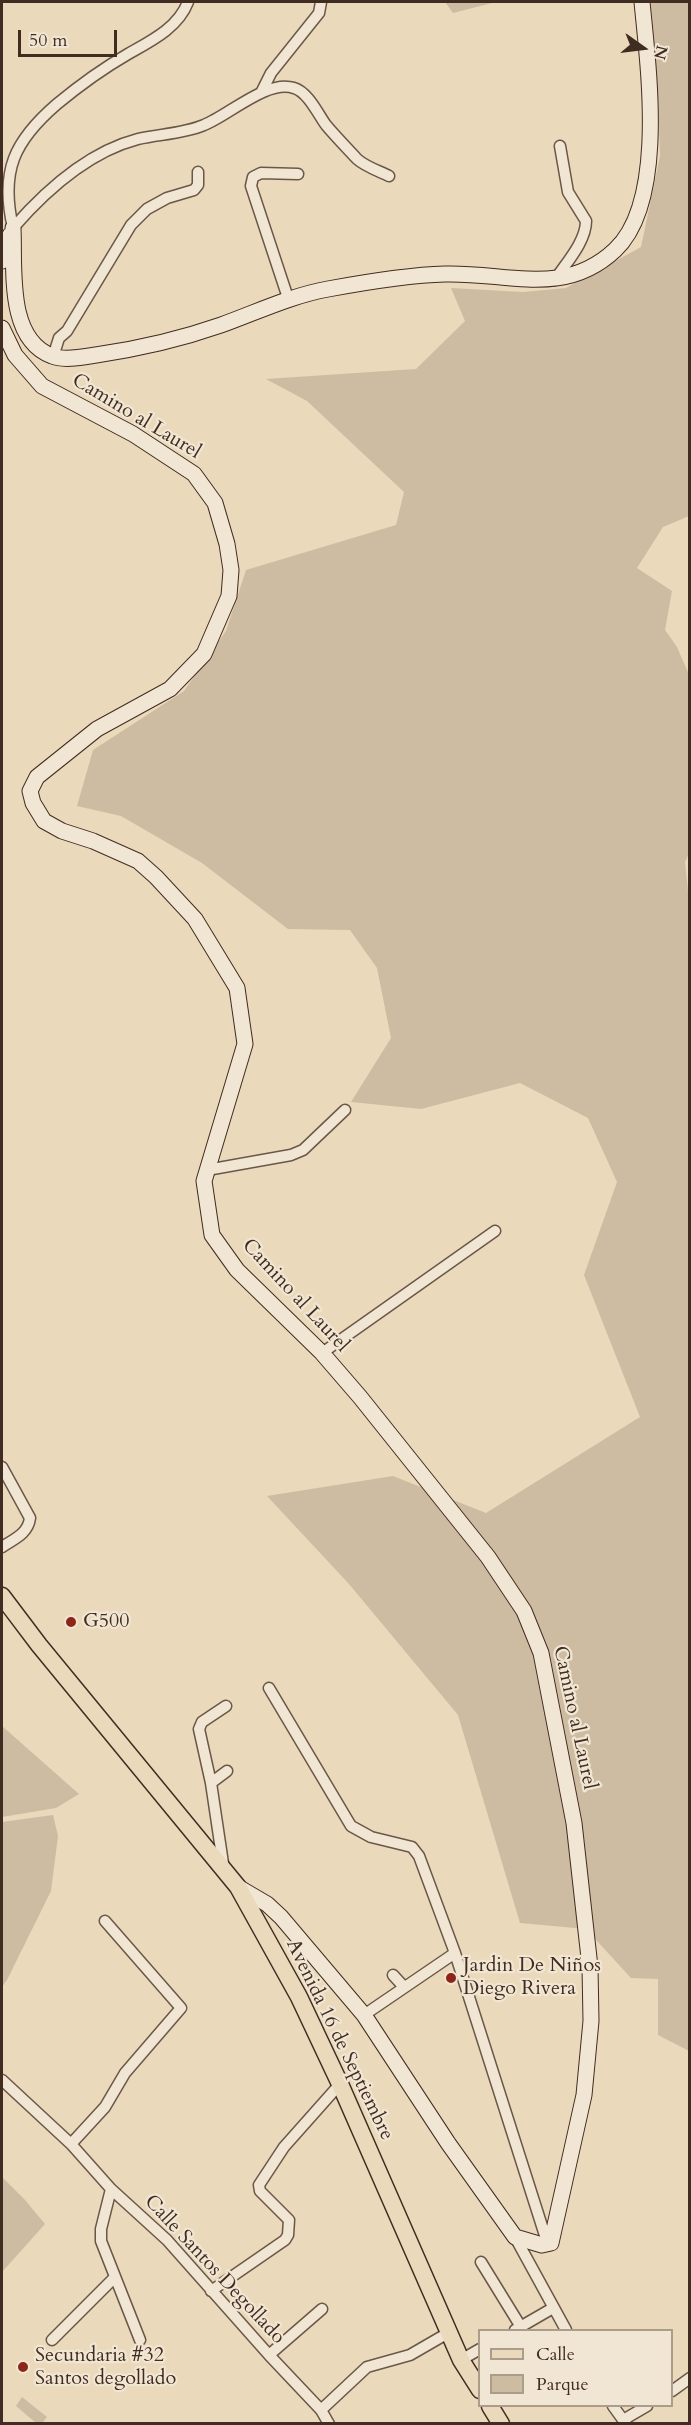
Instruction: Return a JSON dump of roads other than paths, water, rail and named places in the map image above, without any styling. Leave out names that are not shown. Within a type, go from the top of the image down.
[{"type":"main road","points":[[13,228],[16,305],[21,327],[33,343],[53,357],[80,358],[120,352],[219,326],[288,298],[360,284],[445,274],[554,280],[587,270],[614,251],[623,241],[639,206],[651,135],[650,89],[642,2]]},
{"type":"main road","points":[[2,261],[13,228]]},
{"type":"main road","name":"Camino al Laurel","points":[[2,328],[15,355],[42,386],[133,434],[194,474],[215,503],[227,544],[231,570],[229,596],[204,654],[170,689],[97,729],[45,770],[32,784],[30,791],[33,803],[44,821],[62,831],[93,841],[138,861],[156,877],[195,919],[237,988],[244,1051],[204,1181],[212,1235],[237,1270],[322,1353],[488,1557],[524,1611],[541,1653],[574,1823],[590,1967],[591,2021],[584,2095],[553,2241],[548,2245]]},
{"type":"main road","name":"Avenida 16 de Septiembre","points":[[2,1596],[7,1612],[238,1887],[299,1997],[340,2084],[448,2333],[478,2387]]},
{"type":"main road","points":[[238,1887],[267,1904],[281,1917],[364,2015],[448,2143],[514,2237],[548,2245]]},
{"type":"main road","points":[[490,2407],[501,2424]]},
{"type":"street","points":[[13,228],[7,203],[9,171],[18,147],[33,124],[90,77],[167,30],[182,16],[188,2]]},
{"type":"street","points":[[261,93],[271,73],[319,13],[321,2]]},
{"type":"street","points":[[13,228],[37,201],[88,161],[105,152],[134,140],[205,125],[229,109],[261,93],[291,87],[300,90],[326,125],[359,161],[389,176]]},
{"type":"street","points":[[554,280],[581,239],[586,227],[586,221],[568,192],[560,146]]},
{"type":"street","points":[[53,357],[59,338],[72,322],[131,225],[147,209],[167,198],[194,190],[198,185],[198,172]]},
{"type":"street","points":[[288,298],[251,186],[253,177],[261,173],[298,174]]},
{"type":"street","points":[[207,1170],[291,1155],[303,1150],[345,1110]]},
{"type":"street","points":[[322,1353],[495,1231]]},
{"type":"street","points":[[2,1467],[30,1518],[24,1534],[2,1547]]},
{"type":"street","points":[[268,1688],[351,1826],[371,1837],[412,1847],[417,1852],[455,1953],[548,2245]]},
{"type":"street","points":[[224,1870],[211,1783],[199,1729],[206,1719],[226,1706]]},
{"type":"street","points":[[211,1783],[227,1771]]},
{"type":"street","points":[[71,2144],[105,2107],[124,2073],[181,2008],[105,1921]]},
{"type":"street","points":[[364,2015],[455,1953]]},
{"type":"street","points":[[393,1975],[404,1988]]},
{"type":"street","name":"Calle Santos Degollado","points":[[2,2080],[71,2144],[111,2189],[167,2240],[321,2410],[326,2422]]},
{"type":"street","points":[[212,2291],[285,2240],[288,2235],[289,2220],[260,2191],[259,2186],[284,2147],[340,2084]]},
{"type":"street","points":[[111,2189],[101,2229],[101,2241],[140,2340]]},
{"type":"street","points":[[514,2237],[565,2329]]},
{"type":"street","points":[[481,2262],[518,2329],[553,2308]]},
{"type":"street","points":[[52,2340],[115,2277]]},
{"type":"street","points":[[269,2355],[322,2308]]},
{"type":"street","points":[[321,2410],[367,2367],[410,2355],[448,2333]]},
{"type":"street","points":[[461,2360],[478,2350]]},
{"type":"street","points":[[673,2390],[690,2378]]},
{"type":"street","points":[[614,2407],[625,2422],[647,2407]]},
{"type":"place","name":"G500","points":[[71,1622]]},
{"type":"place","name":"Jardin De Niños Diego Rivera","points":[[451,1978]]},
{"type":"place","name":"Secundaria #32 Santos degollado","points":[[23,2367]]}]
